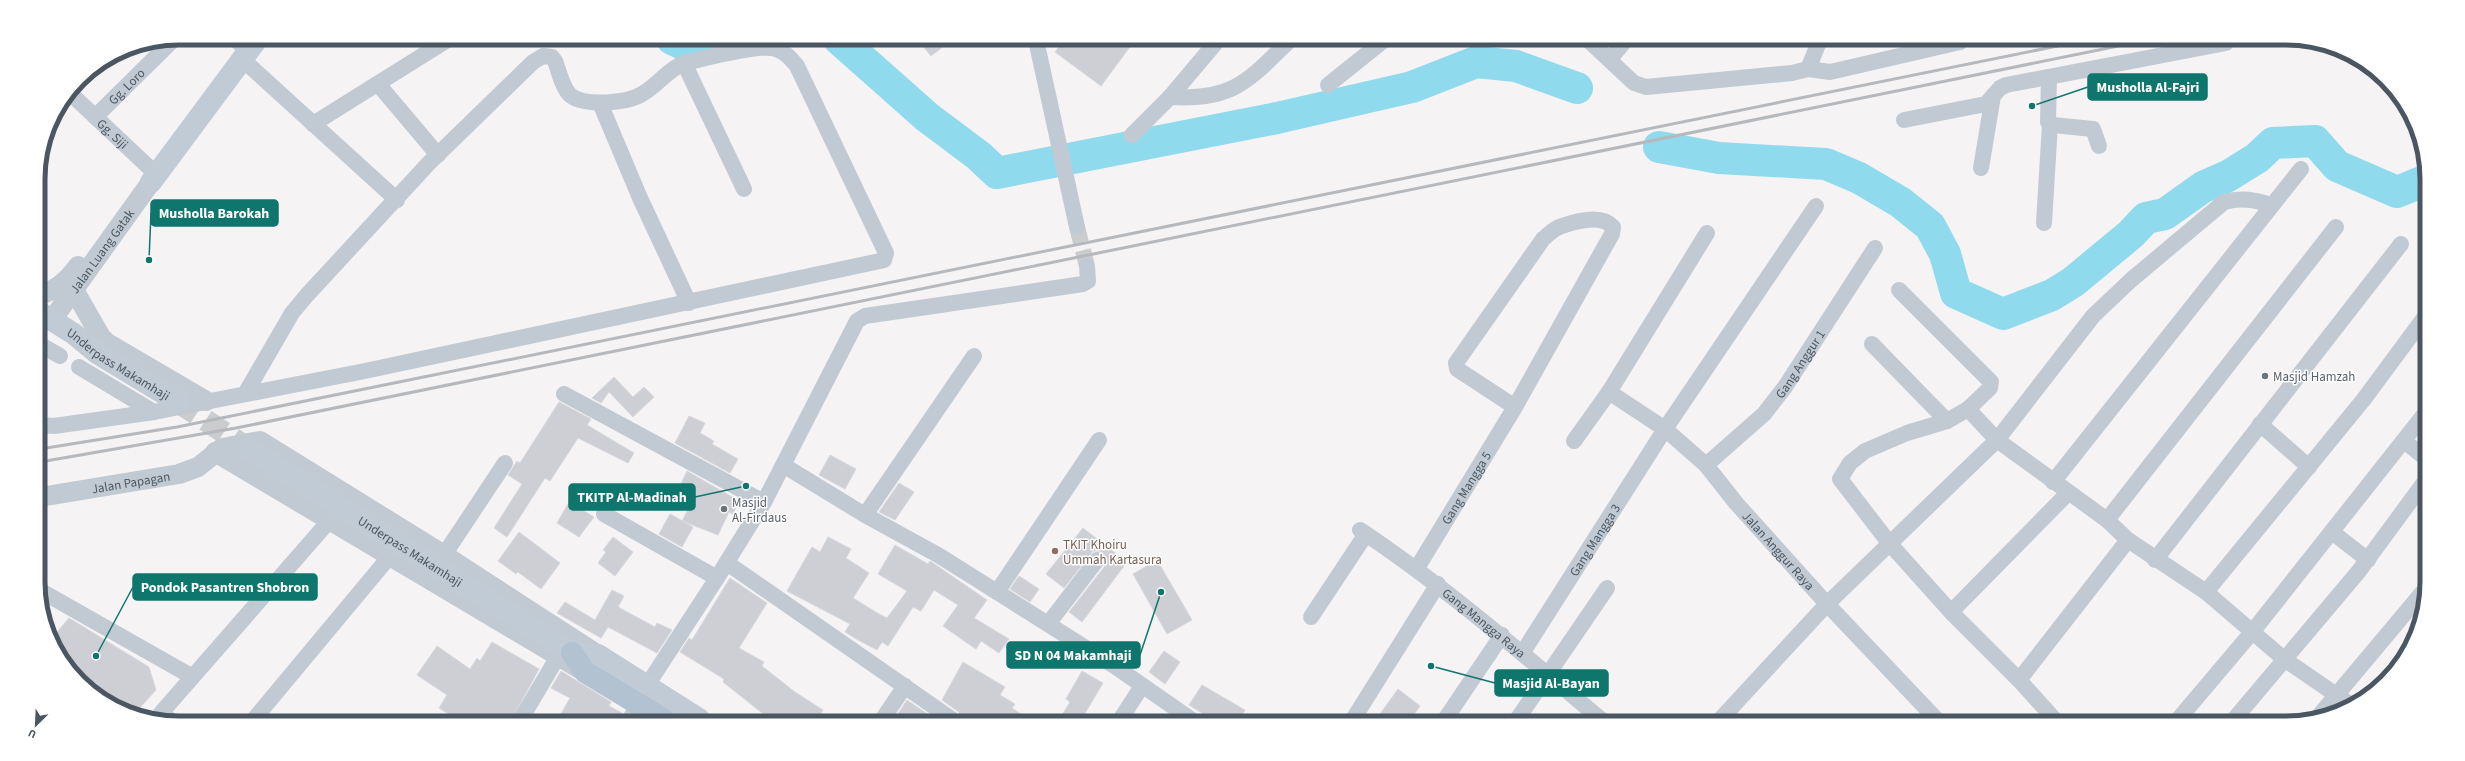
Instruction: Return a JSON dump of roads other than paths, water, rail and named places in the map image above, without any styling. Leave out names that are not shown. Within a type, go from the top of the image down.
[{"type":"main road","points":[[154,178],[245,46]]},
{"type":"main road","name":"Underpass Makamhaji","points":[[45,320],[74,334],[98,353],[178,402]]},
{"type":"main road","name":"Underpass Makamhaji","points":[[249,449],[564,655]]},
{"type":"main road","points":[[564,655],[598,655],[638,704],[686,716]]},
{"type":"main road","points":[[564,655],[585,672],[658,716]]},
{"type":"street","name":"Gg. Loro","points":[[95,116],[167,45]]},
{"type":"street","points":[[313,124],[440,45]]},
{"type":"street","points":[[1037,45],[1076,226]]},
{"type":"street","points":[[1132,135],[1170,98],[1214,45]]},
{"type":"street","points":[[1170,98],[1190,98],[1230,90],[1249,80],[1285,45]]},
{"type":"street","points":[[1328,85],[1378,45]]},
{"type":"street","points":[[1594,45],[1634,83],[1646,87],[1792,72],[1808,69],[1838,70],[1938,45]]},
{"type":"street","points":[[1610,59],[1622,45]]},
{"type":"street","points":[[1808,69],[1818,45]]},
{"type":"street","points":[[1904,120],[1986,104],[2006,85],[2211,45]]},
{"type":"street","points":[[245,46],[313,124],[397,200]]},
{"type":"street","points":[[45,425],[54,426],[82,423],[154,412],[365,371],[880,262],[884,260],[886,253],[798,66],[787,53],[775,48],[756,49],[684,63],[674,67],[642,94],[600,103],[576,98],[571,95],[566,90],[555,61],[552,57],[543,56],[533,62],[438,155],[299,305],[245,394]]},
{"type":"street","points":[[684,63],[744,189]]},
{"type":"street","points":[[2044,223],[2050,124],[2048,122],[2049,77]]},
{"type":"street","points":[[378,84],[438,155]]},
{"type":"street","points":[[1982,168],[1993,96]]},
{"type":"street","name":"Gg. Siji","points":[[74,97],[95,116],[154,178]]},
{"type":"street","points":[[600,103],[640,198],[689,303]]},
{"type":"street","points":[[2050,124],[2093,129],[2099,146]]},
{"type":"street","points":[[2053,482],[2301,169]]},
{"type":"street","points":[[45,293],[53,290],[66,281],[136,187],[154,178]]},
{"type":"street","name":"Jalan Luang Gatak","points":[[45,317],[74,290],[154,178]]},
{"type":"street","points":[[1724,716],[1827,604],[1997,440],[2093,316],[2131,280],[2224,202],[2237,199],[2251,199],[2272,204]]},
{"type":"street","name":"Gang Mangga 3","points":[[1523,652],[1665,429],[1816,206]]},
{"type":"street","name":"Gang Mangga 5","points":[[1417,568],[1515,407],[1612,234],[1613,228],[1608,222],[1600,219],[1561,226],[1543,239],[1456,363],[1458,369],[1515,407]]},
{"type":"street","points":[[2107,520],[2336,227]]},
{"type":"street","points":[[1574,441],[1609,392],[1707,233]]},
{"type":"street","points":[[2155,560],[2401,244]]},
{"type":"street","name":"Gang Anggur 1","points":[[1706,465],[1764,414],[1785,387],[1875,248]]},
{"type":"street","points":[[638,704],[764,502],[860,318],[1083,284],[1088,281],[1087,266]]},
{"type":"street","points":[[74,290],[101,337],[107,343],[206,401]]},
{"type":"street","points":[[1899,290],[1991,382],[1990,388],[1968,409],[1947,421],[1907,432],[1865,451],[1850,463],[1840,479],[1890,544],[1952,612],[2019,680],[2052,716]]},
{"type":"street","points":[[2206,592],[2364,399],[2420,323]]},
{"type":"street","points":[[1872,344],[1947,421]]},
{"type":"street","points":[[45,347],[60,356]]},
{"type":"street","points":[[864,515],[974,356]]},
{"type":"street","points":[[79,367],[154,412]]},
{"type":"street","name":"Jalan Anggur Raya","points":[[1609,392],[1665,429],[1706,465],[1736,503],[1930,716]]},
{"type":"street","points":[[564,394],[764,502]]},
{"type":"street","points":[[1968,409],[1997,440],[2107,520],[2128,540],[2155,560],[2206,592],[2284,659],[2338,694],[2347,701]]},
{"type":"street","points":[[2181,716],[2253,631],[2420,420]]},
{"type":"street","points":[[2260,424],[2308,467]]},
{"type":"street","points":[[997,592],[1099,440]]},
{"type":"street","points":[[523,716],[564,655],[390,556],[215,452],[222,448],[260,441],[444,555],[598,655]]},
{"type":"street","points":[[2404,441],[2420,454]]},
{"type":"street","name":"Jalan Papagan","points":[[45,496],[179,474],[198,467],[215,452]]},
{"type":"street","points":[[444,555],[505,463]]},
{"type":"street","points":[[783,465],[864,515],[938,556],[997,592],[1048,624],[1186,716]]},
{"type":"street","points":[[2237,716],[2368,560],[2420,488]]},
{"type":"street","points":[[1952,612],[2068,493]]},
{"type":"street","points":[[604,514],[718,578]]},
{"type":"street","points":[[162,715],[191,676],[330,520]]},
{"type":"street","name":"Gang Mangga Raya","points":[[1311,617],[1363,532],[1438,584],[1523,652],[1597,716]]},
{"type":"street","points":[[2332,532],[2368,560]]},
{"type":"street","points":[[2019,680],[2128,540]]},
{"type":"street","points":[[257,716],[390,556]]},
{"type":"street","points":[[1048,624],[1097,560]]},
{"type":"street","points":[[727,563],[947,716]]},
{"type":"street","points":[[1355,716],[1438,584]]},
{"type":"street","points":[[1519,716],[1607,588]]},
{"type":"street","points":[[45,594],[191,676]]},
{"type":"street","points":[[2324,710],[2419,596]]},
{"type":"street","points":[[1447,716],[1502,635]]},
{"type":"street","points":[[885,716],[905,686]]},
{"type":"street","points":[[1123,716],[1142,686]]},
{"type":"waterway","points":[[685,45],[696,50],[702,45]]},
{"type":"waterway","points":[[846,45],[927,117],[979,156],[997,173],[1277,118],[1412,87],[1476,62],[1516,66],[1577,88]]},
{"type":"waterway","points":[[1659,147],[1719,158],[1826,164],[1859,178],[1900,202],[1930,226],[1945,254],[1956,293],[2003,314],[2052,295],[2073,282],[2131,234],[2146,218],[2165,214],[2203,187],[2228,176],[2257,158],[2273,143],[2315,141],[2337,166],[2397,192],[2420,183]]},
{"type":"tunnel","points":[[1077,227],[1087,266]]},
{"type":"tunnel","points":[[178,402],[249,449]]},
{"type":"railway","points":[[45,448],[177,427],[2062,45]]},
{"type":"railway","points":[[45,461],[236,428],[2123,45]]},
{"type":"place","name":"Musholla Al-Fajri","points":[[2032,106]]},
{"type":"place","name":"Musholla Barokah","points":[[149,260]]},
{"type":"place","name":"Masjid Hamzah","points":[[2265,376]]},
{"type":"place","name":"TKITP Al-Madinah","points":[[746,486]]},
{"type":"place","name":"Masjid Al-Firdaus","points":[[724,509]]},
{"type":"place","name":"TKIT Khoiru Ummah Kartasura","points":[[1055,551]]},
{"type":"place","name":"SD N 04 Makamhaji","points":[[1161,592]]},
{"type":"place","name":"Pondok Pasantren Shobron","points":[[96,656]]},
{"type":"place","name":"Masjid Al-Bayan","points":[[1431,666]]}]
